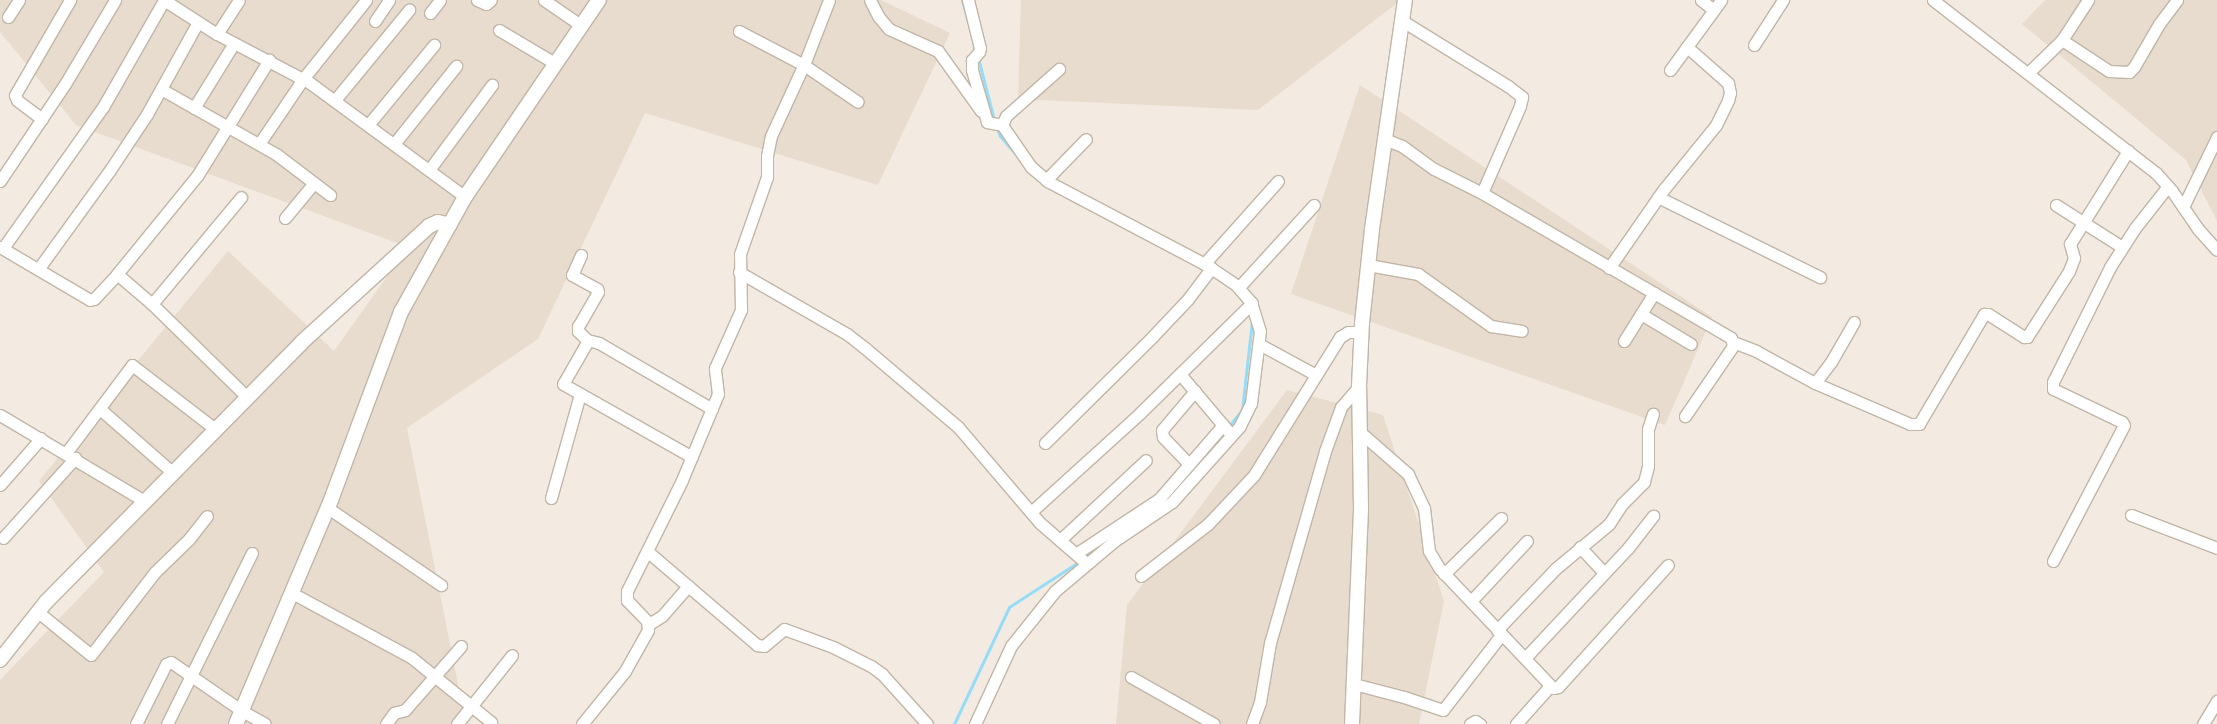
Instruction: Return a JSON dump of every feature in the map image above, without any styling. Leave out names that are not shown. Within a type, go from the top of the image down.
[{"type":"street","points":[[8,17],[20,0]]},
{"type":"street","points":[[42,119],[17,100],[14,95],[70,0]]},
{"type":"street","points":[[0,181],[42,119],[115,0]]},
{"type":"street","points":[[270,60],[197,176],[94,299],[90,300],[1,247],[103,107],[164,0],[217,34],[270,60],[303,79],[335,100],[465,197]]},
{"type":"street","points":[[217,34],[239,0]]},
{"type":"street","points":[[375,21],[389,0]]},
{"type":"street","points":[[430,13],[440,0]]},
{"type":"street","points":[[478,0],[486,4],[492,0]]},
{"type":"street","points":[[544,0],[582,26]]},
{"type":"street","points":[[239,718],[328,508],[401,312],[465,197],[599,0]]},
{"type":"street","points":[[582,724],[625,671],[648,630],[648,624],[629,604],[626,596],[692,457],[719,391],[715,368],[741,310],[739,272],[742,248],[767,178],[767,156],[770,136],[804,65],[829,0]]},
{"type":"street","points":[[870,0],[878,16],[889,29],[938,50],[972,102],[995,122],[1030,167],[1046,180],[1238,287],[1250,304],[1258,323],[1259,344],[1251,403],[1244,419],[1227,430],[1189,464],[1159,499],[1082,558],[1011,646],[976,724]]},
{"type":"street","points":[[968,0],[977,54],[972,70],[995,122]]},
{"type":"street","points":[[1352,724],[1361,508],[1359,386],[1361,332],[1384,139],[1405,0]]},
{"type":"street","points":[[1702,0],[1714,10]]},
{"type":"street","points":[[1670,70],[1721,0]]},
{"type":"street","points":[[1754,45],[1782,0]]},
{"type":"street","points":[[1933,0],[2128,151],[2168,186],[2198,230],[2217,250]]},
{"type":"street","points":[[2028,73],[2062,40],[2088,0]]},
{"type":"street","points":[[2062,40],[2109,71],[2129,72],[2134,67],[2159,24],[2177,0]]},
{"type":"street","points":[[259,144],[303,79],[361,2]]},
{"type":"street","points":[[335,100],[409,10]]},
{"type":"street","points":[[1401,20],[1508,86],[1522,97],[1520,106],[1482,193]]},
{"type":"street","points":[[39,268],[110,170],[161,89],[198,22]]},
{"type":"street","points":[[499,30],[556,64]]},
{"type":"street","points":[[739,31],[804,65],[858,102]]},
{"type":"street","points":[[194,108],[234,43]]},
{"type":"street","points":[[368,125],[434,45]]},
{"type":"street","points":[[1609,268],[1658,197],[1716,125],[1730,92],[1728,82],[1687,47]]},
{"type":"street","points":[[394,144],[456,66]]},
{"type":"street","points":[[995,122],[1006,116],[1059,69]]},
{"type":"street","points":[[429,170],[492,85]]},
{"type":"street","points":[[161,89],[228,129],[259,144],[330,196]]},
{"type":"street","points":[[2182,207],[2217,137]]},
{"type":"street","points":[[1046,180],[1086,139]]},
{"type":"street","points":[[1384,139],[1402,146],[1434,169],[1482,193],[1654,293],[1733,342],[1756,351],[1815,383],[1910,424],[1919,424],[1984,314],[1988,314],[2024,337],[2027,337],[2069,271],[2074,258],[2070,244],[2128,151]]},
{"type":"street","points":[[1045,443],[1188,299],[1208,270],[1278,181]]},
{"type":"street","points":[[285,218],[314,183]]},
{"type":"street","points":[[2053,562],[2124,427],[2122,422],[2071,399],[2053,389],[2052,386],[2091,304],[2122,247],[2168,186]]},
{"type":"street","points":[[152,304],[241,197]]},
{"type":"street","points":[[1658,197],[1820,277]]},
{"type":"street","points":[[1238,287],[1314,205]]},
{"type":"street","points":[[2056,205],[2122,247]]},
{"type":"street","points":[[0,660],[38,612],[214,429],[301,343],[426,229],[438,222],[450,225]]},
{"type":"street","points":[[581,255],[572,275],[598,291],[577,328],[587,340],[599,343],[712,409]]},
{"type":"street","points":[[1368,264],[1418,274],[1491,326],[1522,331]]},
{"type":"street","points":[[739,272],[848,334],[865,348],[958,427],[1031,512],[1082,558]]},
{"type":"street","points":[[116,274],[152,304],[247,397]]},
{"type":"street","points":[[1624,341],[1654,293]]},
{"type":"street","points":[[1031,512],[1180,374],[1250,304]]},
{"type":"street","points":[[1642,314],[1691,344]]},
{"type":"street","points":[[1815,383],[1831,362],[1854,322]]},
{"type":"street","points":[[1141,576],[1208,524],[1254,475],[1343,334],[1361,332]]},
{"type":"street","points":[[587,340],[563,382],[564,386],[692,457]]},
{"type":"street","points":[[1685,416],[1733,346],[1733,342]]},
{"type":"street","points":[[1259,344],[1316,375]]},
{"type":"street","points":[[3,538],[71,456],[100,410],[133,365],[214,429]]},
{"type":"street","points":[[1180,374],[1227,430]]},
{"type":"street","points":[[1252,724],[1260,702],[1270,643],[1325,451],[1341,407],[1359,386]]},
{"type":"street","points":[[1189,464],[1163,437],[1162,430],[1195,391]]},
{"type":"street","points":[[550,498],[580,394]]},
{"type":"street","points":[[100,410],[173,473]]},
{"type":"street","points":[[1354,684],[1404,697],[1443,710],[1499,633],[1550,573],[1609,524],[1622,504],[1644,482],[1648,466],[1648,429],[1653,414]]},
{"type":"street","points":[[1,417],[41,438],[144,501]]},
{"type":"street","points":[[1082,558],[1167,506],[1227,430]]},
{"type":"street","points":[[1361,433],[1408,474],[1424,508],[1429,550],[1444,574],[1550,686],[1555,689],[1668,564]]},
{"type":"street","points":[[0,485],[41,438]]},
{"type":"street","points":[[1060,540],[1146,460]]},
{"type":"street","points":[[328,508],[441,585]]},
{"type":"street","points":[[2131,515],[2217,548]]},
{"type":"street","points":[[38,612],[91,655],[155,572],[189,539],[207,516]]},
{"type":"street","points":[[1525,658],[1604,573],[1653,516]]},
{"type":"street","points":[[1444,574],[1501,518]]},
{"type":"street","points":[[1471,601],[1527,541]]},
{"type":"street","points":[[1580,547],[1604,573]]},
{"type":"street","points":[[647,551],[757,645],[764,646],[780,631],[788,630],[871,666],[895,687],[927,724]]},
{"type":"street","points":[[167,724],[252,553]]},
{"type":"street","points":[[648,624],[662,616],[688,586]]},
{"type":"street","points":[[292,593],[396,649],[435,676],[491,722]]},
{"type":"street","points":[[386,724],[394,713],[406,710],[461,646]]},
{"type":"street","points":[[457,724],[512,655]]},
{"type":"street","points":[[136,724],[168,662],[174,663],[191,676],[239,718],[265,724]]},
{"type":"street","points":[[1131,677],[1214,724]]},
{"type":"street","points":[[1516,724],[1550,686]]},
{"type":"street","points":[[2204,724],[2217,701]]},
{"type":"street","points":[[1470,724],[1475,721],[1480,724]]},
{"type":"shaded area","points":[[0,0],[881,0],[950,33],[878,185],[645,113],[538,339],[407,428],[466,724],[0,724],[0,680],[104,572],[39,481],[228,251],[334,351],[408,247],[76,125],[0,32]]},
{"type":"shaded area","points":[[1021,0],[1401,0],[1258,110],[1018,99]]},
{"type":"shaded area","points":[[2045,0],[2217,0],[2217,221],[2186,160],[2022,24]]},
{"type":"shaded area","points":[[1360,85],[1712,317],[1665,425],[1291,294]]},
{"type":"shaded area","points":[[1287,390],[1383,415],[1444,601],[1419,724],[1116,724],[1127,605]]},
{"type":"waterway","points":[[962,0],[968,21]]},
{"type":"waterway","points":[[978,58],[994,120]]},
{"type":"waterway","points":[[996,126],[1000,136],[1015,153]]},
{"type":"waterway","points":[[1228,427],[1242,410],[1252,321]]},
{"type":"waterway","points":[[1168,497],[1184,479]]},
{"type":"waterway","points":[[1085,557],[1096,549]]},
{"type":"waterway","points":[[954,724],[1009,607],[1080,561]]}]
